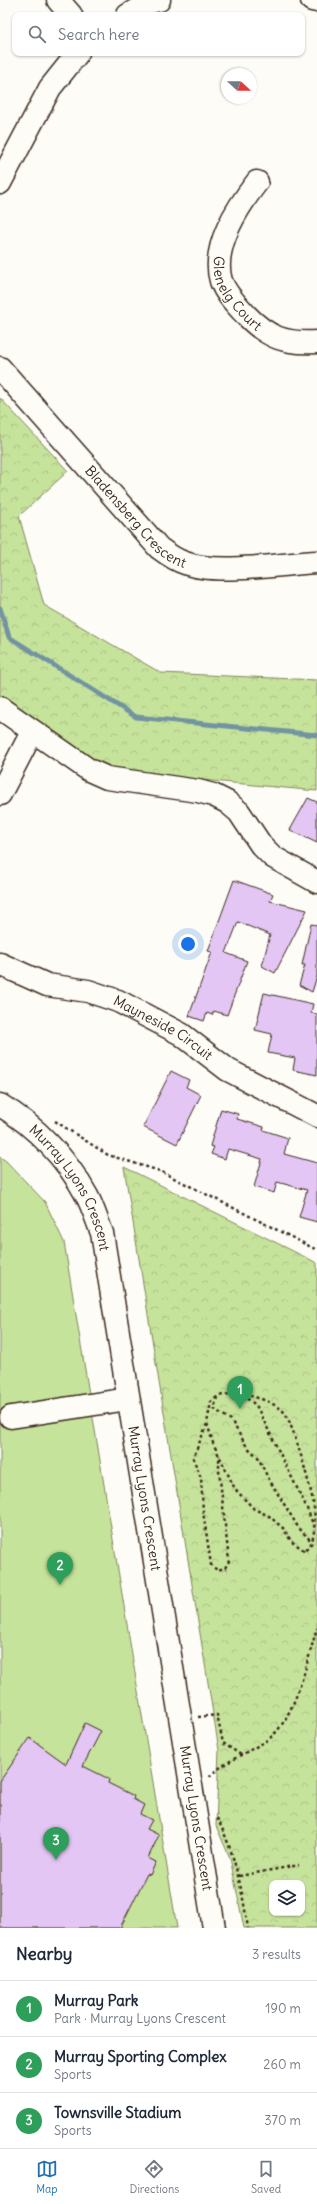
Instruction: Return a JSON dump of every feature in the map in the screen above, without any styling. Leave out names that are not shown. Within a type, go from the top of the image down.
[{"type":"street","points":[[58,0],[68,12]]},
{"type":"street","points":[[133,12],[150,2],[159,0]]},
{"type":"street","points":[[312,0],[317,0]]},
{"type":"street","points":[[2,175],[50,88],[76,56]]},
{"type":"street","name":"Glenelg Court","points":[[257,182],[240,204],[222,244],[219,259],[221,282],[229,297],[263,330],[289,342],[317,342]]},
{"type":"street","name":"Bladensberg Crescent","points":[[0,368],[159,548],[170,557],[193,565],[217,569],[317,562]]},
{"type":"street","points":[[0,708],[32,732],[89,770],[107,778],[198,791],[213,795],[227,802],[239,812],[261,845],[273,857],[317,882]]},
{"type":"street","points":[[0,794],[32,732]]},
{"type":"street","name":"Mayneside Circuit","points":[[0,964],[47,986],[88,991],[118,1001],[181,1034],[228,1070],[317,1116]]},
{"type":"street","name":"Murray Lyons Crescent","points":[[0,1106],[16,1114],[43,1138],[67,1165],[87,1196],[102,1233],[181,1720],[213,1928]]},
{"type":"street","points":[[11,1417],[128,1399]]},
{"type":"path","points":[[54,1120],[108,1155],[160,1171],[317,1250]]},
{"type":"path","points":[[207,1423],[213,1443],[219,1454],[235,1489],[254,1509],[268,1516],[284,1529],[291,1541],[305,1551],[312,1542],[314,1507],[291,1426],[283,1411],[263,1400],[226,1393],[216,1397],[211,1402],[207,1423],[193,1458],[201,1478],[203,1512],[211,1565],[218,1570],[225,1568],[230,1561],[219,1470],[219,1454]]},
{"type":"path","points":[[241,1395],[256,1405],[306,1506],[314,1526]]},
{"type":"path","points":[[216,1397],[214,1409],[231,1420],[248,1447],[258,1457],[267,1476],[298,1527],[312,1542]]},
{"type":"path","points":[[208,1781],[211,1775],[241,1755],[268,1740],[285,1720],[293,1704],[317,1628]]},
{"type":"path","points":[[181,1720],[217,1715],[223,1742],[241,1755]]},
{"type":"path","points":[[214,1812],[225,1834],[239,1876],[248,1928]]},
{"type":"path","points":[[239,1876],[299,1865]]},
{"type":"green space","points":[[0,398],[68,471],[19,516],[44,605],[161,673],[317,680],[317,791],[118,772],[69,748],[0,697]]},
{"type":"green space","points":[[0,1157],[6,1161],[45,1202],[64,1242],[177,1928],[0,1928]]},
{"type":"green space","points":[[124,1167],[317,1263],[317,1928],[244,1928],[230,1858],[216,1826],[219,1750]]},
{"type":"building","points":[[308,798],[317,802],[317,843],[290,830]]},
{"type":"building","points":[[234,880],[273,894],[270,901],[307,910],[275,973],[262,966],[270,935],[238,922],[226,953],[247,961],[227,1015],[214,1011],[212,1015],[207,1013],[204,1021],[189,1016],[212,952],[208,951]]},
{"type":"building","points":[[311,924],[317,925],[317,976],[312,992],[299,985],[305,965],[302,965]]},
{"type":"building","points":[[264,993],[313,1004],[311,1013],[317,1014],[317,1075],[293,1070],[295,1058],[268,1053],[272,1034],[255,1030]]},
{"type":"building","points":[[171,1071],[189,1080],[186,1087],[201,1095],[177,1144],[143,1127]]},
{"type":"building","points":[[221,1109],[238,1114],[237,1119],[264,1127],[263,1130],[288,1138],[284,1154],[317,1163],[317,1222],[299,1217],[307,1190],[277,1182],[274,1193],[254,1187],[262,1159],[228,1149],[225,1159],[211,1154],[214,1147],[210,1146]]},
{"type":"building","points":[[85,1723],[101,1731],[83,1766],[109,1779],[108,1783],[134,1796],[133,1799],[144,1805],[140,1814],[152,1820],[147,1829],[159,1835],[148,1858],[156,1862],[150,1875],[147,1874],[120,1928],[0,1928],[0,1781],[30,1738],[66,1764]]},
{"type":"waterway","points":[[0,608],[9,637],[136,717],[317,735]]},
{"type":"place","name":"Murray Park","points":[[240,1409]]},
{"type":"place","name":"Murray Sporting Complex","points":[[60,1585]]},
{"type":"place","name":"Townsville Stadium","points":[[56,1860]]}]
